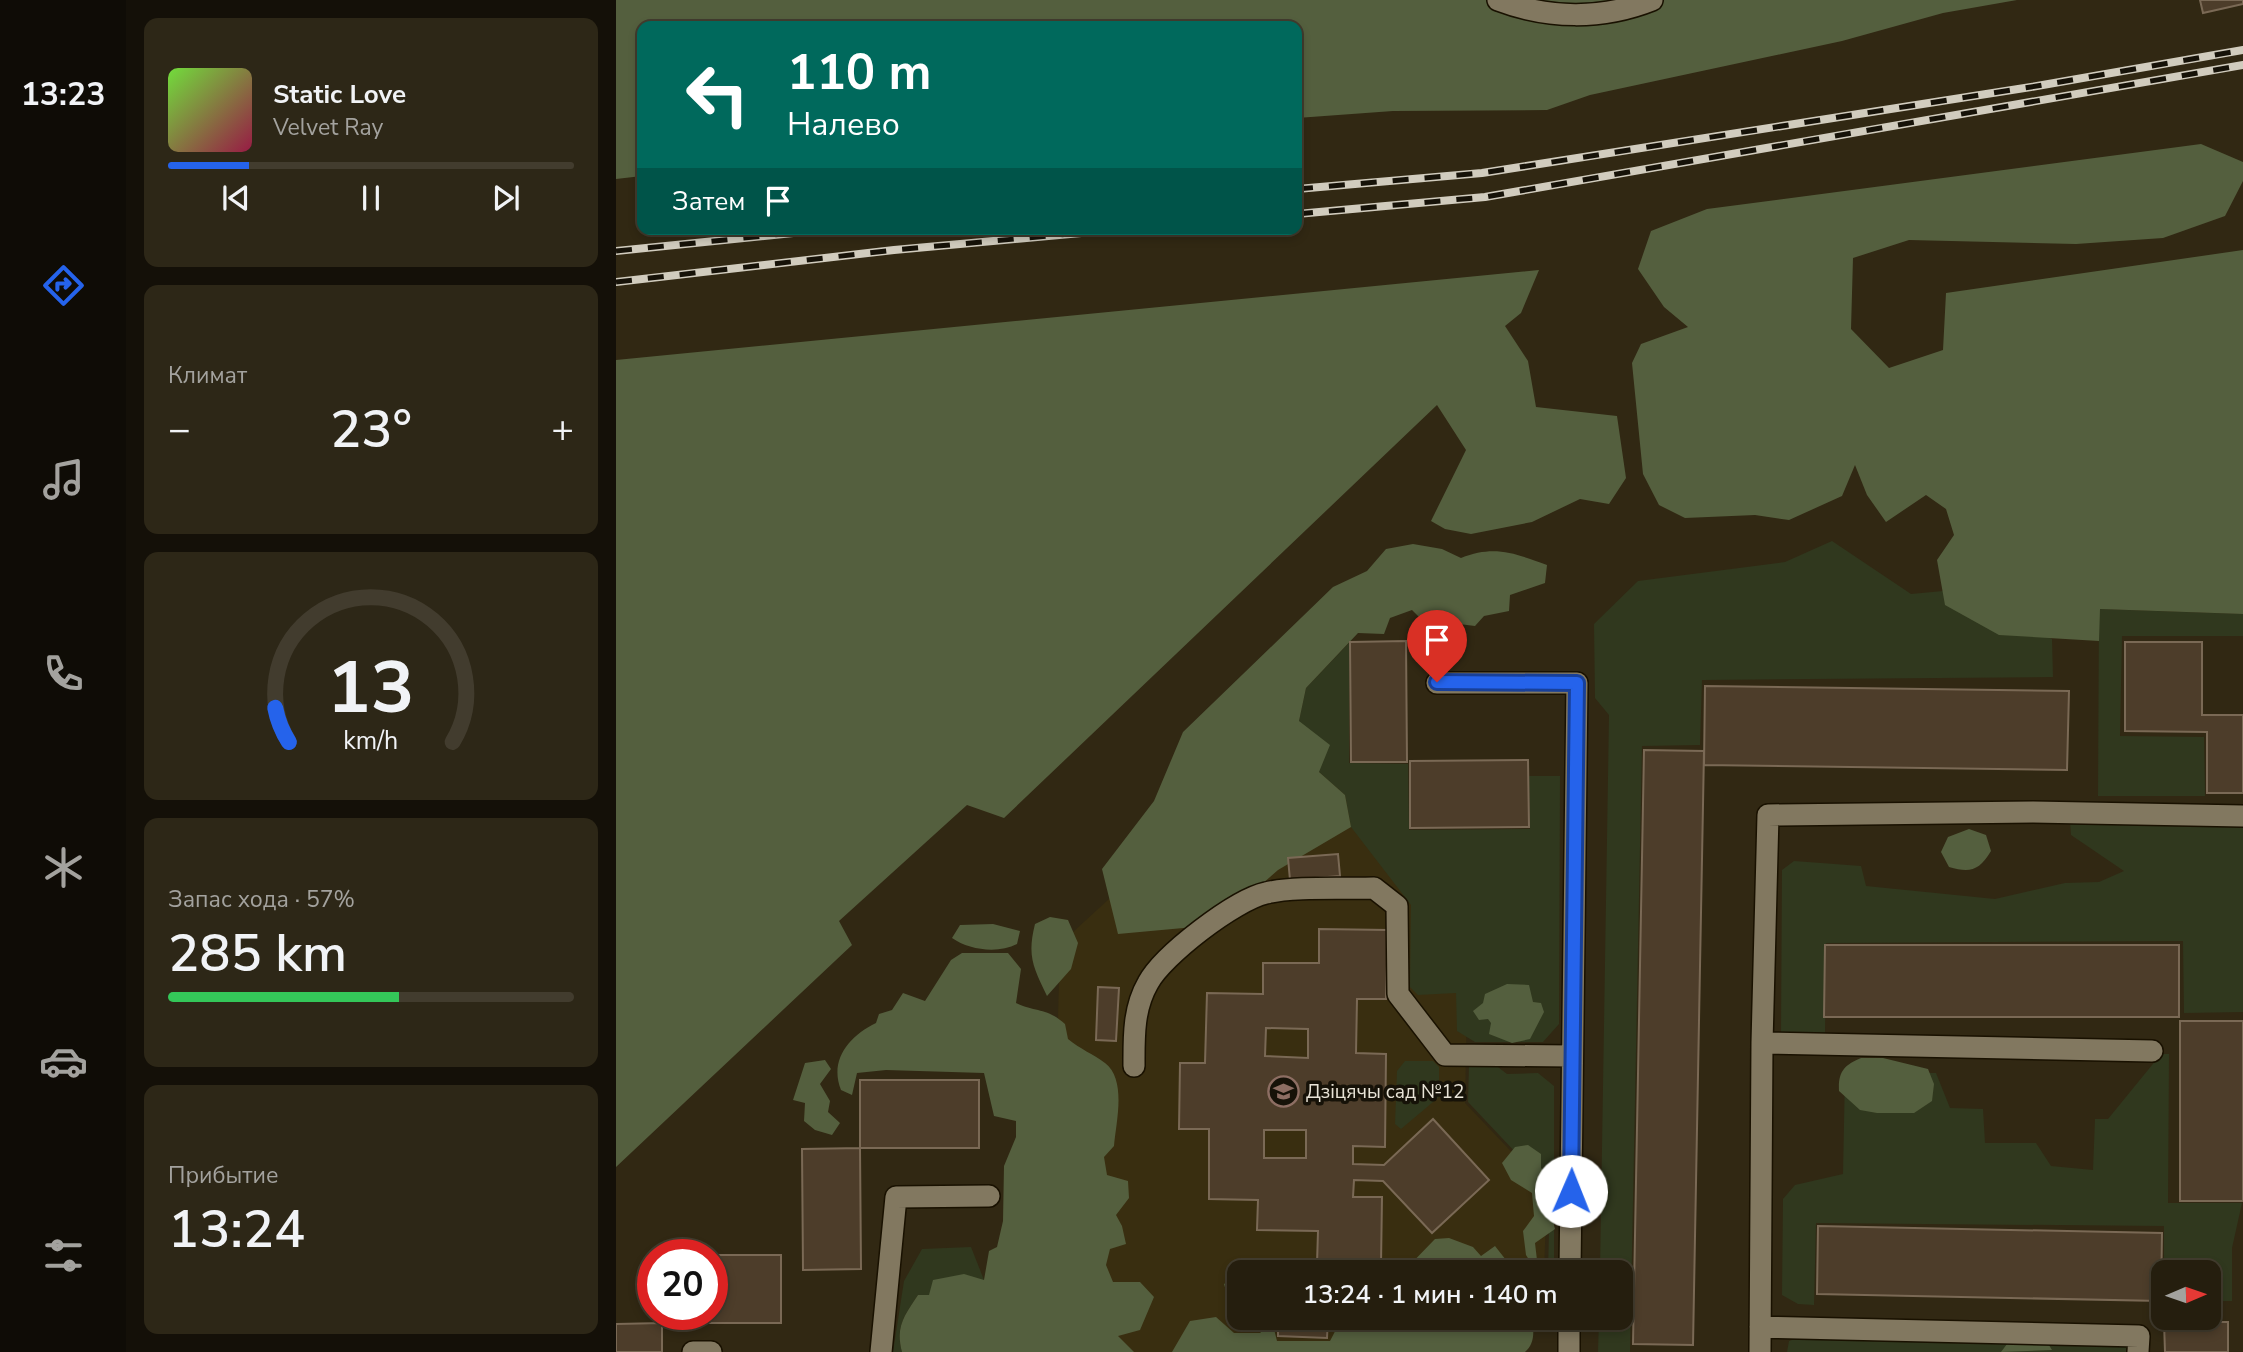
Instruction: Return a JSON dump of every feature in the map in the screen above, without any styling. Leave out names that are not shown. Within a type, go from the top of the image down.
[{"type":"street","points":[[1498,0],[1546,14],[1591,15],[1652,0]]},
{"type":"street","points":[[1437,682],[1577,683],[1570,1260]]},
{"type":"street","points":[[1760,1352],[1762,1043],[1768,815],[2033,812],[2243,816]]},
{"type":"street","points":[[1134,1066],[1134,1021],[1148,982],[1176,949],[1217,919],[1265,893],[1374,888],[1397,906],[1398,994],[1445,1055],[1573,1056]]},
{"type":"street","points":[[1762,1043],[2152,1051]]},
{"type":"street","points":[[881,1352],[896,1197],[989,1196]]},
{"type":"street","points":[[1760,1327],[2138,1336],[2138,1352]]},
{"type":"street","points":[[1569,1330],[1569,1352]]},
{"type":"street","points":[[693,1352],[711,1352]]},
{"type":"shaded area","points":[[1296,727],[1399,859],[1470,859],[1465,1103],[1547,1189],[1544,1260],[1227,1260],[1227,1330],[1513,1330],[1497,1352],[1049,1352],[1060,944]]},
{"type":"green space","points":[[616,0],[2017,0],[1943,13],[1842,41],[1590,95],[1547,110],[1393,111],[1302,118],[1302,21],[637,21],[637,177],[616,179]]},
{"type":"green space","points":[[2201,144],[2243,162],[2243,181],[2225,216],[2163,238],[2076,244],[1909,240],[1853,258],[1851,329],[1889,368],[1943,350],[1946,293],[2243,250],[2243,614],[2100,609],[2099,641],[1999,635],[1945,605],[1937,560],[1954,535],[1946,509],[1926,495],[1886,522],[1867,495],[1855,465],[1842,496],[1789,520],[1755,515],[1685,518],[1659,505],[1643,474],[1632,363],[1641,344],[1688,327],[1664,307],[1638,269],[1651,231],[1707,209]]},
{"type":"green space","points":[[1539,270],[1521,313],[1505,326],[1528,361],[1536,407],[1617,416],[1626,478],[1609,504],[1580,499],[1532,522],[1471,534],[1445,529],[1431,521],[1466,450],[1437,405],[1004,818],[967,805],[839,921],[852,945],[616,1167],[616,360]]},
{"type":"green space","points":[[1832,541],[1911,594],[1943,591],[2052,639],[2053,677],[1702,680],[1700,745],[1642,746],[1632,1260],[1600,1260],[1609,715],[1595,698],[1594,624],[1638,581],[1785,562]]},
{"type":"green space","points":[[1413,544],[1442,549],[1461,558],[1494,551],[1524,557],[1547,565],[1545,583],[1510,595],[1509,611],[1484,616],[1475,626],[1451,623],[1430,628],[1412,610],[1390,618],[1384,634],[1358,633],[1306,688],[1299,721],[1330,745],[1319,772],[1345,795],[1351,827],[1278,870],[1216,925],[1118,934],[1102,869],[1154,801],[1183,732],[1333,587],[1367,571],[1386,549]]},
{"type":"green space","points":[[2099,609],[2243,614],[2243,636],[2122,636],[2120,736],[2204,737],[2205,796],[2098,796]]},
{"type":"green space","points":[[1349,643],[1349,763],[1408,764],[1409,830],[1530,829],[1529,776],[1560,776],[1559,1024],[1543,1042],[1475,1042],[1457,1031],[1456,993],[1418,995],[1410,987],[1411,905],[1351,827],[1345,795],[1319,772],[1299,721],[1306,688]]},
{"type":"green space","points":[[2070,821],[2243,824],[2243,1012],[2184,1013],[2183,941],[1826,943],[1825,1034],[1781,1033],[1782,870],[1794,861],[1861,866],[1866,886],[1995,899],[2065,883],[2099,882],[2124,871],[2071,835]]},
{"type":"green space","points":[[1969,829],[1986,835],[1991,851],[1982,863],[1973,869],[1949,867],[1941,852],[1948,837]]},
{"type":"green space","points":[[1050,917],[1068,920],[1078,943],[1071,969],[1047,996],[1035,969],[1032,945],[1035,924]]},
{"type":"green space","points":[[993,924],[1020,931],[1017,944],[993,950],[967,945],[952,938],[960,925]]},
{"type":"green space","points":[[962,953],[1008,953],[1021,969],[1016,1003],[1058,1019],[1065,1024],[1068,1039],[1112,1070],[1118,1090],[1118,1114],[1114,1146],[1104,1157],[1107,1175],[1128,1181],[1129,1198],[1116,1215],[1126,1244],[1110,1249],[1106,1265],[1113,1282],[1140,1282],[1154,1297],[1140,1330],[1118,1336],[1134,1352],[902,1352],[902,1321],[918,1295],[929,1295],[933,1280],[964,1274],[984,1280],[989,1251],[997,1247],[1003,1221],[1004,1166],[1016,1137],[1016,1121],[994,1116],[984,1073],[886,1070],[857,1073],[852,1095],[841,1090],[838,1069],[844,1050],[857,1035],[876,1023],[879,1014],[892,1010],[903,993],[925,1001],[951,960]]},
{"type":"green space","points":[[1507,984],[1529,985],[1533,1002],[1541,1003],[1544,1012],[1530,1039],[1512,1043],[1489,1034],[1491,1023],[1488,1019],[1479,1020],[1473,1011],[1483,1003],[1485,994]]},
{"type":"green space","points":[[2161,1054],[2169,1054],[2168,1203],[2242,1203],[2232,1248],[2232,1301],[2221,1301],[2221,1260],[2164,1260],[2164,1226],[1816,1223],[1814,1305],[1798,1304],[1782,1295],[1783,1199],[1795,1185],[1843,1174],[1845,1073],[1936,1073],[1950,1108],[1983,1109],[1985,1143],[2036,1143],[2051,1166],[2093,1170],[2095,1119],[2108,1119]]},
{"type":"green space","points":[[1861,1058],[1883,1058],[1928,1069],[1934,1084],[1932,1101],[1914,1113],[1860,1110],[1839,1091],[1839,1084],[1843,1070]]},
{"type":"green space","points":[[825,1060],[831,1069],[820,1084],[830,1101],[828,1112],[840,1123],[832,1135],[815,1130],[804,1121],[805,1103],[793,1100],[805,1063]]},
{"type":"green space","points":[[1405,1061],[1433,1061],[1439,1067],[1439,1097],[1401,1129],[1395,1124],[1397,1071]]},
{"type":"green space","points":[[1494,1064],[1507,1074],[1538,1073],[1554,1086],[1554,1260],[1548,1260],[1550,1189],[1468,1102],[1469,1065]]},
{"type":"green space","points":[[1528,1145],[1541,1154],[1541,1168],[1549,1176],[1555,1191],[1555,1229],[1535,1243],[1537,1260],[1529,1260],[1526,1255],[1523,1231],[1534,1216],[1532,1193],[1511,1180],[1502,1163],[1515,1147]]},
{"type":"green space","points":[[1449,1238],[1473,1247],[1481,1256],[1495,1246],[1506,1260],[1415,1260],[1435,1239]]},
{"type":"green space","points":[[971,1247],[984,1280],[929,1295],[918,1295],[905,1315],[901,1328],[902,1352],[893,1352],[904,1281],[922,1249]]},
{"type":"green space","points":[[1216,1317],[1227,1330],[1234,1333],[1274,1330],[1277,1341],[1330,1341],[1336,1330],[1533,1330],[1533,1336],[1531,1345],[1525,1352],[1172,1352],[1190,1321]]},
{"type":"green space","points":[[1599,1330],[1630,1330],[1630,1352],[1598,1352]]},
{"type":"green space","points":[[1803,1336],[2131,1346],[2131,1352],[1787,1352],[1789,1341]]},
{"type":"green space","points":[[2010,1340],[2047,1342],[2052,1350],[2001,1352]]},
{"type":"building","points":[[2200,0],[2243,0],[2243,4],[2203,13]]},
{"type":"building","points":[[1406,641],[1407,762],[1351,762],[1350,642]]},
{"type":"building","points":[[2125,642],[2202,642],[2202,715],[2243,715],[2243,793],[2207,793],[2207,732],[2125,731]]},
{"type":"building","points":[[1705,686],[2069,691],[2067,770],[1704,765]]},
{"type":"building","points":[[1644,750],[1704,751],[1693,1345],[1633,1344]]},
{"type":"building","points":[[1528,760],[1529,827],[1410,828],[1410,761]]},
{"type":"building","points":[[1338,854],[1340,876],[1290,880],[1288,858]]},
{"type":"building","name":"Дзіцячы сад №12","points":[[1319,929],[1388,930],[1386,999],[1357,999],[1356,1053],[1386,1054],[1385,1147],[1353,1146],[1353,1164],[1384,1165],[1433,1119],[1489,1180],[1432,1233],[1383,1181],[1354,1180],[1353,1197],[1382,1197],[1381,1260],[1317,1260],[1318,1231],[1257,1230],[1258,1200],[1209,1199],[1209,1129],[1179,1129],[1180,1063],[1205,1063],[1207,993],[1263,994],[1263,963],[1319,963]],"holes":[[[1266,1028],[1308,1029],[1308,1058],[1265,1056]],[[1264,1130],[1306,1130],[1306,1158],[1264,1158]]]},
{"type":"building","points":[[1825,945],[2179,945],[2179,1017],[1824,1017]]},
{"type":"building","points":[[1098,987],[1119,988],[1116,1041],[1096,1040]]},
{"type":"building","points":[[2180,1021],[2243,1021],[2243,1201],[2180,1201]]},
{"type":"building","points":[[860,1080],[979,1080],[979,1148],[860,1148]]},
{"type":"building","points":[[860,1148],[861,1269],[803,1270],[802,1149]]},
{"type":"building","points":[[1818,1226],[2162,1233],[2162,1260],[2151,1260],[2151,1301],[1817,1294]]},
{"type":"building","points":[[728,1255],[781,1255],[781,1323],[728,1323]]},
{"type":"building","points":[[2221,1322],[2228,1322],[2228,1352],[2165,1352],[2164,1330],[2221,1330]]},
{"type":"building","points":[[616,1324],[637,1324],[637,1330],[662,1330],[662,1352],[616,1352]]},
{"type":"building","points":[[1278,1330],[1327,1330],[1327,1338],[1278,1336]]},
{"type":"railway","points":[[1302,189],[1482,173],[2031,87],[2243,50]]},
{"type":"railway","points":[[1302,214],[1485,197],[2243,65]]},
{"type":"railway","points":[[616,251],[773,235]]},
{"type":"railway","points":[[616,282],[894,250],[1059,235]]},
{"type":"place","name":"Дзіцячы сад №12","points":[[1283,1091]]},
{"type":"route","points":[[1437,682],[1577,683],[1571,1191]]}]
